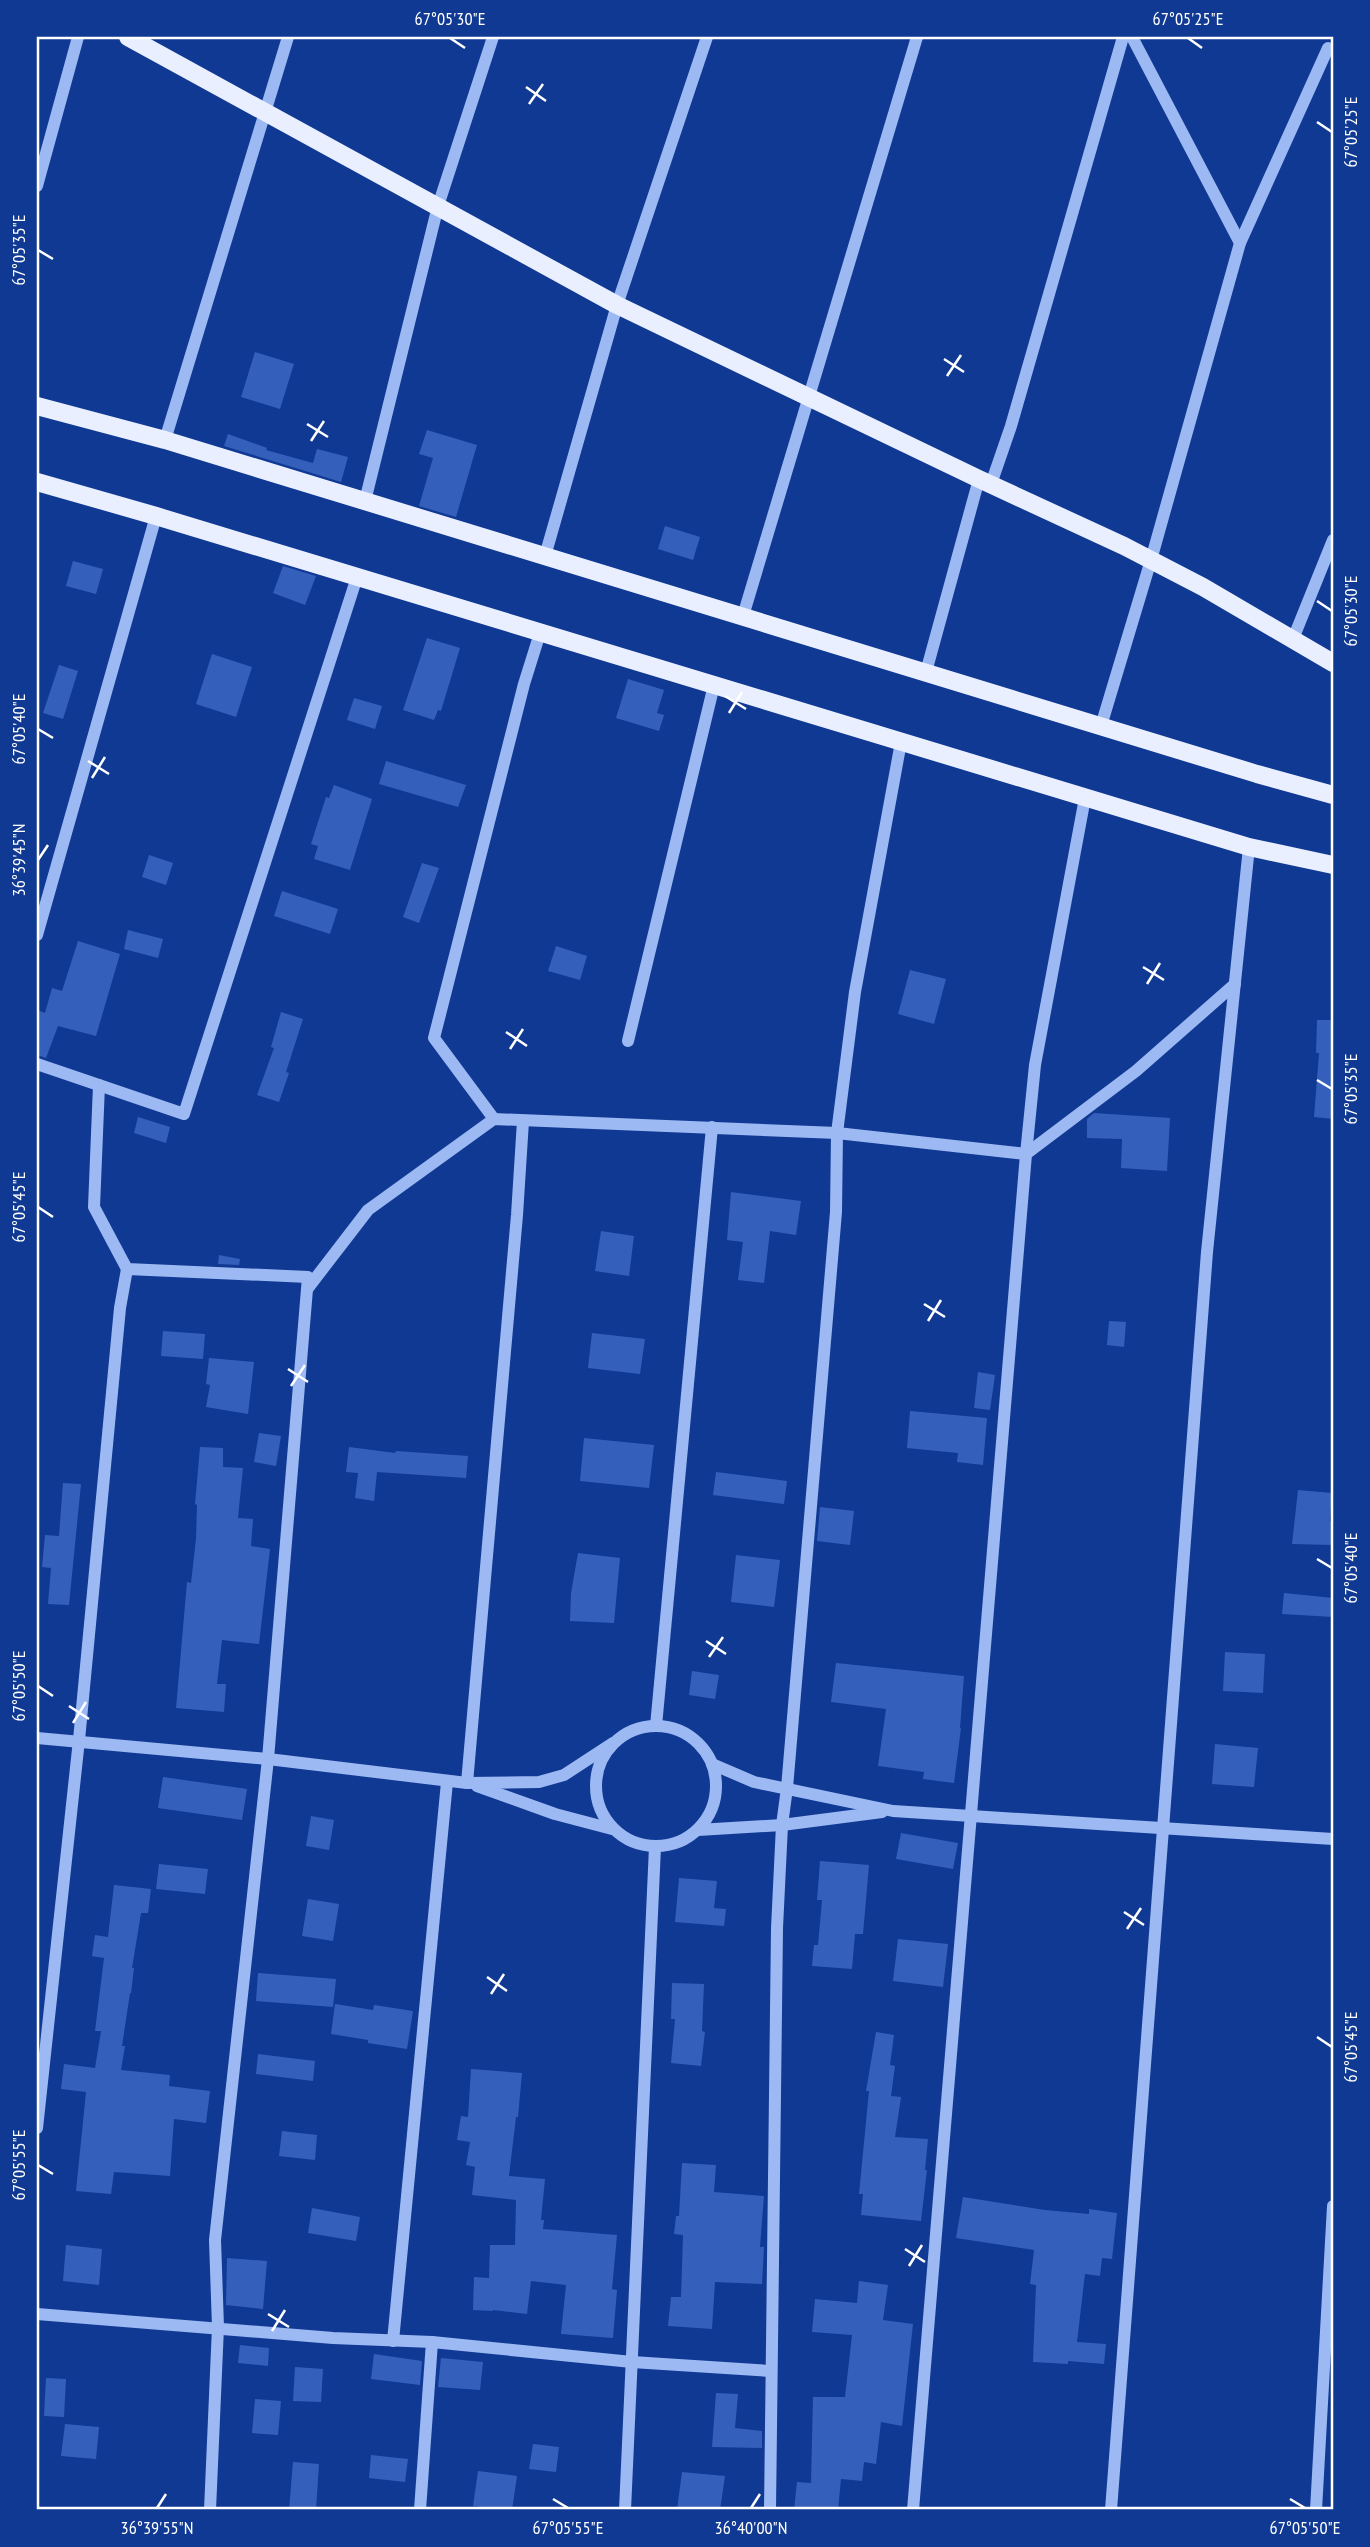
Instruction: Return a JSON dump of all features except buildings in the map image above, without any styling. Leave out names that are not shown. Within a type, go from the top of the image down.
[{"type":"main road","points":[[128,37],[617,305],[1151,560],[1333,663]]},
{"type":"main road","points":[[37,406],[165,440],[1333,795]]},
{"type":"main road","points":[[37,482],[1249,847],[1333,865]]},
{"type":"street","points":[[37,186],[78,37]]},
{"type":"street","points":[[165,440],[267,113],[288,37]]},
{"type":"street","points":[[365,501],[438,206],[493,37]]},
{"type":"street","points":[[545,556],[617,305],[707,37]]},
{"type":"street","points":[[743,617],[917,37]]},
{"type":"street","points":[[926,672],[985,482],[1011,426],[1123,37]]},
{"type":"street","points":[[1132,37],[1240,243]]},
{"type":"street","points":[[1101,726],[1151,560],[1240,243],[1331,45]]},
{"type":"street","points":[[37,935],[156,516]]},
{"type":"street","points":[[1293,639],[1333,540]]},
{"type":"street","points":[[37,1064],[184,1114],[357,577]]},
{"type":"street","points":[[494,1119],[434,1038],[524,684],[540,633]]},
{"type":"street","points":[[628,1041],[714,685]]},
{"type":"street","points":[[770,2510],[777,1928],[782,1825],[836,1212],[837,1133],[855,992],[901,742]]},
{"type":"street","points":[[913,2510],[1026,1154],[1035,1065],[1085,798]]},
{"type":"street","points":[[1111,2510],[1207,1252],[1249,847]]},
{"type":"street","points":[[307,1288],[368,1210],[494,1119],[837,1133],[1026,1154],[1136,1071],[1235,984]]},
{"type":"street","points":[[37,2128],[79,1740],[120,1308],[127,1269],[94,1207],[99,1085]]},
{"type":"street","points":[[467,1783],[523,1121]]},
{"type":"street","points":[[656,1726],[712,1127]]},
{"type":"street","points":[[127,1269],[308,1277],[268,1759],[215,2240],[218,2327],[210,2510]]},
{"type":"street","points":[[37,1738],[268,1759],[447,1782],[539,1782],[564,1775],[633,1730],[656,1726],[680,1731],[699,1744],[712,1764],[716,1787],[711,1810],[698,1830],[678,1843],[655,1847],[632,1842],[612,1829],[555,1814],[467,1783]]},
{"type":"street","points":[[612,1829],[599,1809],[595,1786],[600,1763],[613,1743]]},
{"type":"street","points":[[712,1764],[754,1782],[894,1811]]},
{"type":"street","points":[[393,2341],[447,1782]]},
{"type":"street","points":[[698,1830],[782,1825],[894,1811],[1333,1839]]},
{"type":"street","points":[[625,2510],[655,1847]]},
{"type":"street","points":[[1316,2510],[1333,2206]]},
{"type":"street","points":[[37,2314],[333,2338],[432,2342],[632,2362],[770,2371]]},
{"type":"street","points":[[420,2510],[432,2342]]}]
